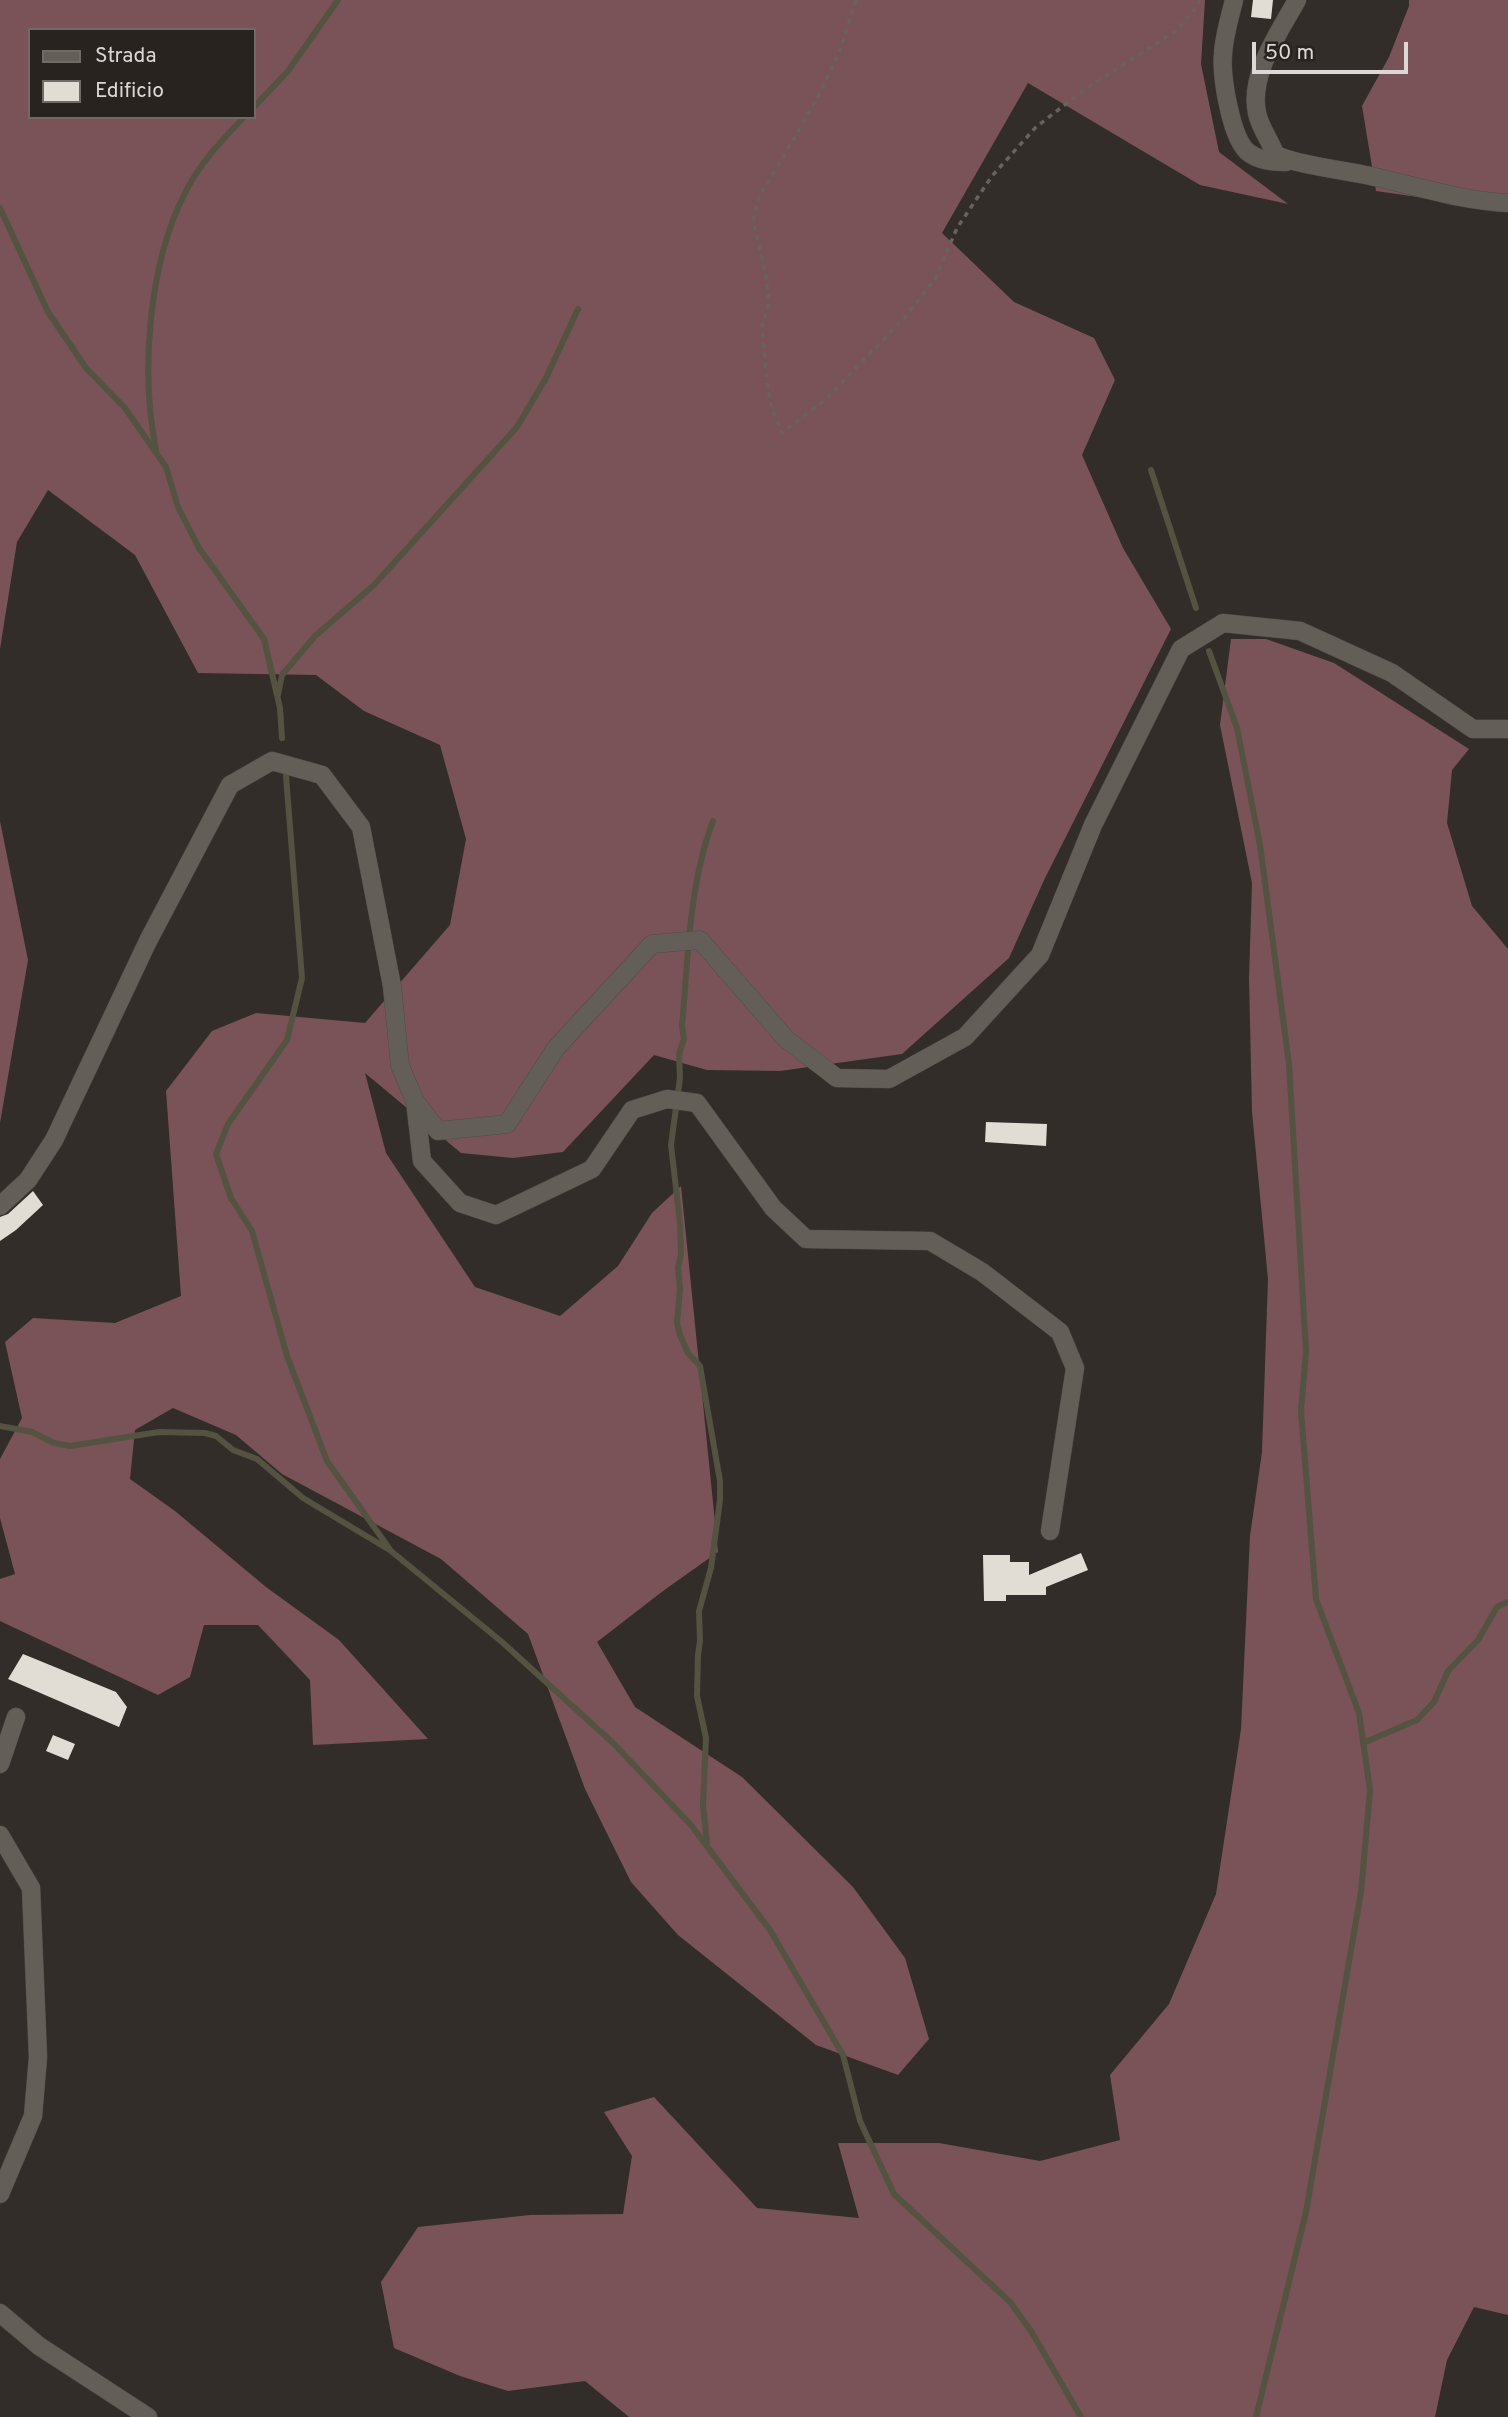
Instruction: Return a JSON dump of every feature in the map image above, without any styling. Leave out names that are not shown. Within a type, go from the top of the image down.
[{"type":"street","points":[[1234,0],[1223,53],[1223,71],[1233,122],[1239,137],[1247,152],[1262,159],[1307,163]]},
{"type":"street","points":[[1297,0],[1272,44],[1259,78],[1256,105],[1262,127],[1275,154],[1281,158],[1377,177],[1468,200],[1508,204]]},
{"type":"street","points":[[0,1206],[29,1180],[54,1140],[148,941],[230,785],[272,761],[322,775],[360,827],[392,986],[400,1066],[415,1101],[438,1130],[507,1124],[556,1048],[652,944],[700,940],[786,1040],[837,1078],[888,1079],[965,1037],[1040,955],[1093,825],[1181,649],[1223,623],[1300,631],[1392,673],[1473,729],[1508,729]]},
{"type":"street","points":[[415,1101],[422,1161],[460,1203],[496,1215],[592,1170],[632,1110],[667,1098],[697,1103],[773,1208],[806,1239],[930,1241],[982,1272],[1060,1332],[1075,1368],[1050,1531]]},
{"type":"street","points":[[0,1764],[16,1717]]},
{"type":"street","points":[[0,1835],[31,1888],[38,2057],[33,2116],[0,2194]]},
{"type":"street","points":[[0,2313],[40,2346],[148,2417]]},
{"type":"path","points":[[856,0],[841,48],[797,135],[758,200],[753,221],[765,270],[769,304],[762,326],[767,383],[771,406],[782,433],[826,400],[906,316],[934,279],[957,228],[992,176],[1036,127],[1084,90],[1176,31],[1199,0]]},
{"type":"shaded area","points":[[0,0],[1205,0],[1201,64],[1219,152],[1288,204],[1200,185],[1028,83],[942,233],[1014,302],[1094,338],[1115,380],[1082,455],[1123,548],[1171,629],[1045,878],[1009,958],[902,1054],[780,1071],[707,1070],[654,1055],[563,1152],[513,1158],[461,1153],[365,1073],[386,1153],[475,1287],[560,1316],[618,1266],[652,1213],[681,1186],[718,1552],[597,1642],[635,1707],[742,1777],[853,1887],[905,1958],[929,2039],[898,2075],[816,2045],[678,1935],[631,1882],[585,1789],[528,1634],[441,1559],[282,1474],[236,1435],[173,1408],[135,1430],[130,1479],[175,1511],[266,1587],[339,1640],[428,1739],[313,1745],[310,1680],[258,1625],[204,1625],[190,1677],[158,1695],[0,1621],[0,1579],[15,1574],[0,1518],[0,1459],[22,1418],[5,1342],[33,1318],[115,1323],[181,1296],[166,1091],[212,1031],[256,1013],[365,1023],[450,925],[466,839],[440,745],[364,711],[316,675],[198,673],[135,555],[48,490],[17,542],[0,649]]},
{"type":"shaded area","points":[[1409,0],[1508,0],[1508,210],[1376,191],[1362,106],[1389,57]]},
{"type":"shaded area","points":[[1231,639],[1266,639],[1334,663],[1469,749],[1452,770],[1447,823],[1472,906],[1508,949],[1508,2315],[1474,2307],[1447,2360],[1435,2417],[629,2417],[585,2381],[508,2391],[460,2376],[394,2348],[381,2282],[418,2227],[530,2215],[623,2214],[632,2156],[604,2112],[654,2097],[757,2208],[859,2218],[838,2143],[939,2143],[1040,2161],[1120,2140],[1110,2075],[1169,2004],[1216,1894],[1241,1729],[1250,1536],[1262,1452],[1268,1279],[1252,1112],[1249,978],[1252,883],[1220,725]]},
{"type":"shaded area","points":[[0,821],[28,960],[0,1123]]},
{"type":"building","points":[[1253,0],[1273,0],[1271,19],[1251,17]]},
{"type":"building","points":[[986,1122],[1047,1124],[1046,1146],[985,1142]]},
{"type":"building","points":[[33,1191],[43,1205],[0,1241],[0,1217],[8,1214]]},
{"type":"building","points":[[1081,1553],[1088,1570],[1046,1587],[1046,1595],[1006,1595],[1006,1601],[984,1601],[983,1555],[1010,1555],[1010,1562],[1029,1562],[1029,1575]]},
{"type":"building","points":[[23,1654],[116,1692],[127,1707],[119,1727],[8,1679]]},
{"type":"building","points":[[53,1735],[75,1744],[68,1760],[46,1751]]},
{"type":"waterway","points":[[256,105],[288,71],[338,0]]},
{"type":"waterway","points":[[156,449],[151,419],[149,353],[151,318],[163,252],[173,221],[191,182],[211,153],[242,119]]},
{"type":"waterway","points":[[0,208],[48,312],[86,368],[125,408],[166,467],[178,507],[199,548],[264,639],[280,708],[282,738]]},
{"type":"waterway","points":[[278,695],[282,675],[315,636],[374,585],[517,427],[546,378],[578,309]]},
{"type":"waterway","points":[[1151,470],[1196,608]]},
{"type":"waterway","points":[[1209,651],[1237,728],[1260,845],[1289,1064],[1306,1351],[1301,1411],[1316,1599],[1359,1713],[1370,1790],[1361,1892],[1306,2212],[1256,2417]]},
{"type":"waterway","points":[[286,776],[302,978],[287,1040],[228,1124],[216,1154],[231,1198],[252,1231],[287,1356],[327,1461],[391,1551],[502,1642],[613,1743],[691,1825],[770,1930],[843,2055],[860,2121],[894,2194],[1010,2302],[1031,2331],[1081,2417]]},
{"type":"waterway","points":[[707,1844],[703,1805],[706,1738],[697,1696],[699,1611],[711,1568],[720,1481],[700,1366],[688,1353],[677,1323],[680,1223],[671,1145],[680,1078],[679,1054],[684,1039],[682,1026],[694,896],[713,821]]},
{"type":"waterway","points":[[0,1426],[32,1432],[54,1443],[70,1446],[159,1432],[205,1433],[216,1436],[233,1450],[257,1459],[303,1498],[388,1549]]},
{"type":"waterway","points":[[1363,1743],[1417,1720],[1434,1702],[1448,1671],[1478,1640],[1497,1607],[1508,1602]]}]
